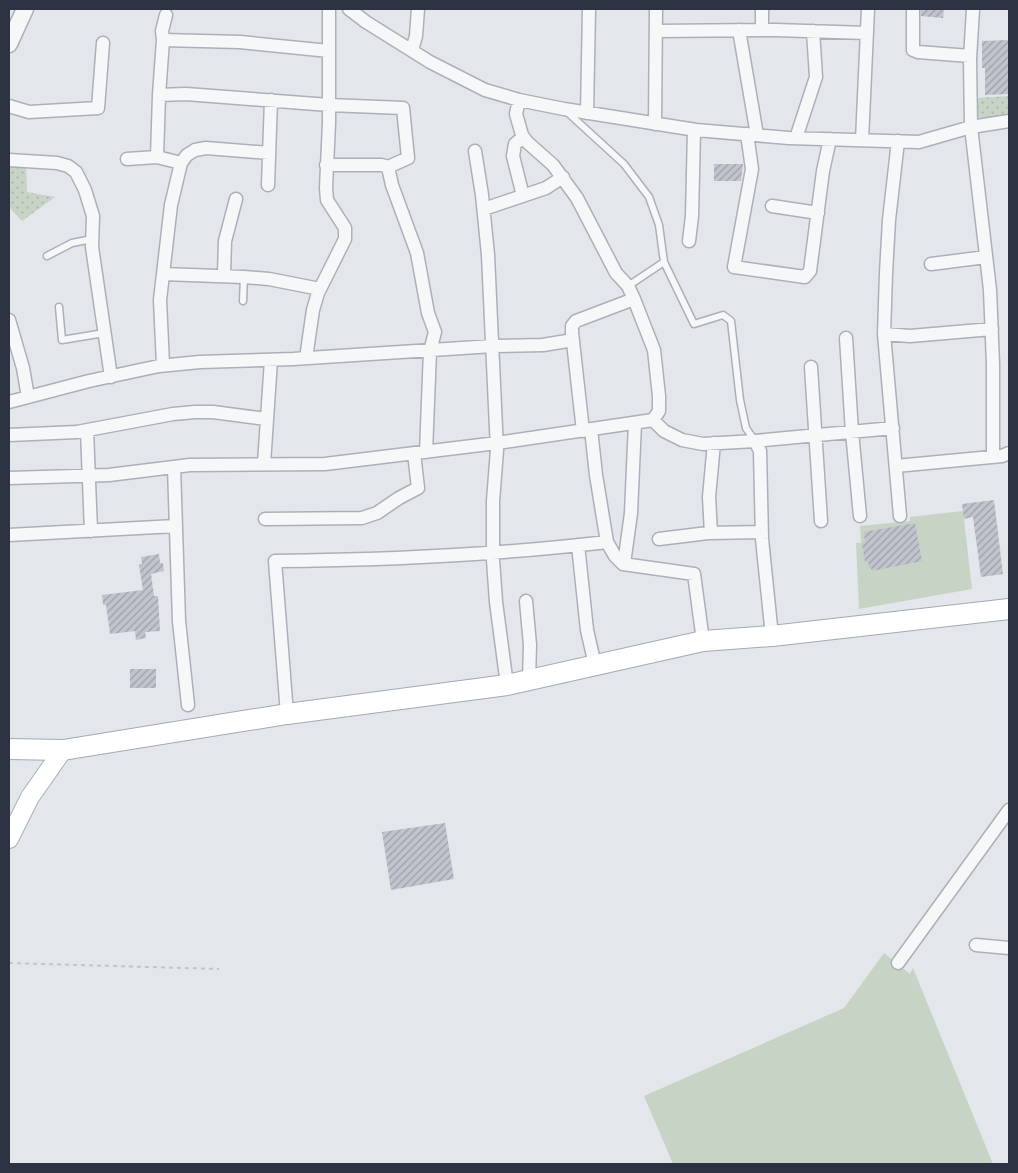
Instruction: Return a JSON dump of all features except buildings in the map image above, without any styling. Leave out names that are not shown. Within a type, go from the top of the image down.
[{"type":"main road","points":[[9,749],[63,750],[287,714],[507,685],[703,641],[772,636],[1009,609]]},
{"type":"main road","points":[[9,839],[30,797],[63,750]]},
{"type":"street","points":[[9,44],[25,9]]},
{"type":"street","points":[[306,358],[313,310],[320,289],[344,238],[345,228],[327,200],[329,9]]},
{"type":"street","points":[[349,9],[366,22],[430,62],[485,90],[519,100],[587,113],[694,130],[796,138],[919,142],[971,127],[1009,121]]},
{"type":"street","points":[[412,50],[416,36],[418,9]]},
{"type":"street","points":[[587,113],[588,9]]},
{"type":"street","points":[[655,124],[656,9]]},
{"type":"street","points":[[762,9],[762,30]]},
{"type":"street","points":[[862,140],[868,9]]},
{"type":"street","points":[[912,9],[914,50],[918,52],[970,56]]},
{"type":"street","points":[[973,9],[970,56],[971,127],[990,290],[994,364],[993,457]]},
{"type":"street","points":[[157,157],[162,31],[166,16]]},
{"type":"street","points":[[739,30],[752,135],[752,169],[734,267],[805,277],[810,271],[823,171],[830,139]]},
{"type":"street","points":[[656,31],[762,30],[866,32]]},
{"type":"street","points":[[796,138],[816,78],[813,31]]},
{"type":"street","points":[[163,40],[240,42],[329,51]]},
{"type":"street","points":[[9,106],[29,112],[98,108],[103,43]]},
{"type":"street","points":[[159,95],[186,94],[329,105],[403,108],[408,158],[388,167]]},
{"type":"street","points":[[268,185],[271,100]]},
{"type":"street","points":[[9,478],[110,475],[174,467],[325,464],[497,443],[653,420],[659,411],[654,350],[634,299],[628,286],[616,273],[577,198],[563,177],[523,137],[516,114],[519,100]]},
{"type":"street","points":[[689,241],[692,216],[694,130]]},
{"type":"street","points":[[523,137],[515,144],[513,156],[523,196]]},
{"type":"street","points":[[898,141],[889,220],[884,334],[900,516]]},
{"type":"street","points":[[163,365],[160,300],[171,205],[181,163],[187,155],[196,150],[206,148],[269,153]]},
{"type":"street","points":[[475,151],[484,209],[493,346],[497,443],[493,501],[493,553],[496,602],[507,685]]},
{"type":"street","points":[[127,159],[157,157],[181,163]]},
{"type":"street","points":[[9,160],[57,163],[68,166],[76,172],[85,190],[93,216],[92,239],[110,377]]},
{"type":"street","points":[[326,165],[382,164],[388,167]]},
{"type":"street","points":[[265,520],[362,518],[377,513],[418,488],[430,351],[435,332],[428,312],[421,272],[409,230],[392,185],[388,167]]},
{"type":"street","points":[[484,209],[546,188],[563,177]]},
{"type":"street","points":[[224,275],[225,241],[236,200]]},
{"type":"street","points":[[772,206],[818,213]]},
{"type":"street","points":[[931,264],[986,257]]},
{"type":"street","points":[[163,274],[224,275],[269,279],[320,289]]},
{"type":"street","points":[[634,299],[576,321],[572,326],[587,430],[607,542],[615,556],[624,564],[694,574],[703,641]]},
{"type":"street","points":[[9,320],[23,368],[28,397]]},
{"type":"street","points":[[884,334],[910,336],[992,329]]},
{"type":"street","points":[[846,338],[860,516]]},
{"type":"street","points":[[9,402],[163,365],[493,346],[543,345],[573,340]]},
{"type":"street","points":[[264,464],[271,360]]},
{"type":"street","points":[[811,367],[821,521]]},
{"type":"street","points":[[9,435],[51,434],[87,430],[195,412],[213,412],[266,420]]},
{"type":"street","points":[[653,420],[664,431],[682,440],[703,444],[893,428]]},
{"type":"street","points":[[624,564],[631,513],[635,423]]},
{"type":"street","points":[[87,430],[91,531]]},
{"type":"street","points":[[755,441],[760,451],[762,532],[772,636]]},
{"type":"street","points":[[711,533],[709,497],[714,443]]},
{"type":"street","points":[[896,466],[993,457],[1009,453]]},
{"type":"street","points":[[174,467],[179,621],[188,705]]},
{"type":"street","points":[[9,536],[175,526]]},
{"type":"street","points":[[659,540],[711,533],[762,532]]},
{"type":"street","points":[[287,714],[275,561],[362,560],[493,553],[607,542]]},
{"type":"street","points":[[578,545],[587,630],[595,665]]},
{"type":"street","points":[[526,601],[530,645],[529,680]]},
{"type":"street","points":[[898,963],[1009,810]]},
{"type":"street","points":[[976,945],[1009,948]]},
{"type":"lane","points":[[564,109],[624,164],[649,197],[659,225],[664,262],[694,324],[723,315],[731,321],[740,400],[746,428],[755,441]]},
{"type":"lane","points":[[47,256],[72,243],[92,239]]},
{"type":"lane","points":[[628,286],[664,262]]},
{"type":"lane","points":[[243,301],[244,277]]},
{"type":"lane","points":[[59,307],[62,340],[104,333]]},
{"type":"path","points":[[9,963],[219,969]]},
{"type":"green space","points":[[1009,96],[1009,114],[978,117],[976,98]]},
{"type":"green space","points":[[9,165],[26,166],[27,192],[55,197],[22,221],[10,208],[9,210]]},
{"type":"green space","points":[[963,511],[972,589],[859,609],[856,543],[861,543],[860,526],[910,521],[910,517]]},
{"type":"green space","points":[[884,953],[910,974],[913,968],[993,1164],[673,1164],[644,1096],[844,1008]]}]
